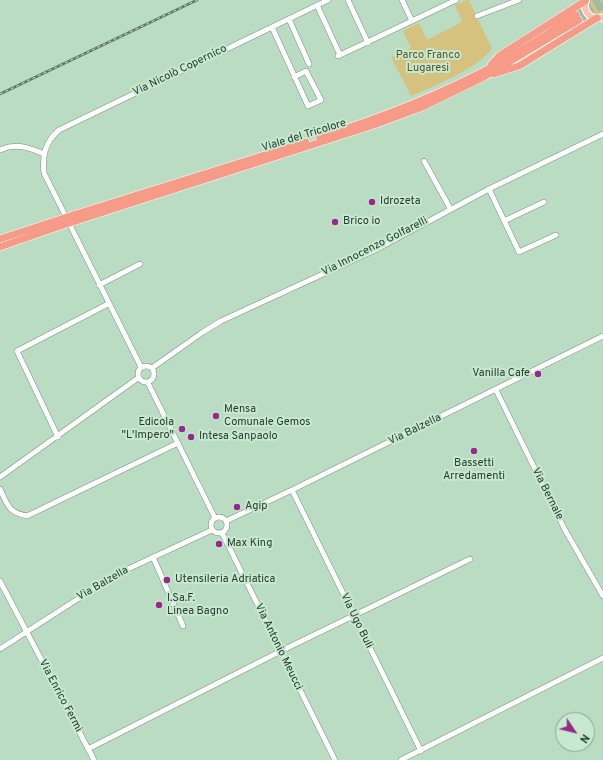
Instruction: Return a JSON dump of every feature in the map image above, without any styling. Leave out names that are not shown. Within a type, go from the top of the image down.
[{"type":"highway","points":[[484,74],[499,56],[585,1]]},
{"type":"highway","name":"Viale del Tricolore","points":[[20,237],[238,165],[374,125],[445,97],[578,17]]},
{"type":"highway","points":[[484,74],[519,66],[600,19]]},
{"type":"highway","points":[[0,238],[20,237]]},
{"type":"highway","points":[[0,247],[20,237]]},
{"type":"highway","points":[[0,250],[20,237]]},
{"type":"main road","points":[[585,1],[587,13],[600,19]]},
{"type":"street","name":"Via Nicolò Copernico","points":[[99,284],[44,174],[44,154],[48,142],[59,130],[328,0]]},
{"type":"street","points":[[348,0],[368,43]]},
{"type":"street","points":[[402,0],[412,21]]},
{"type":"street","points":[[317,5],[339,56],[456,0]]},
{"type":"street","points":[[477,16],[519,0]]},
{"type":"street","points":[[288,19],[309,64]]},
{"type":"street","points":[[272,27],[294,77],[308,106],[320,100],[306,71],[294,77]]},
{"type":"street","name":"Via Innocenzo Golfarelli","points":[[152,368],[221,321],[375,250],[450,208],[603,134]]},
{"type":"street","points":[[0,150],[10,146],[25,146],[44,154]]},
{"type":"street","points":[[424,161],[450,208]]},
{"type":"street","points":[[489,189],[519,252],[556,235]]},
{"type":"street","points":[[504,221],[544,202]]},
{"type":"street","points":[[140,264],[99,284],[141,367]]},
{"type":"street","points":[[58,437],[17,351],[108,304]]},
{"type":"street","name":"Via Balzella","points":[[226,520],[292,490],[603,336]]},
{"type":"street","points":[[148,366],[152,368],[154,376],[152,380],[142,382],[138,378],[138,371],[141,367],[148,366]]},
{"type":"street","points":[[0,477],[58,437],[138,378]]},
{"type":"street","points":[[148,382],[215,518]]},
{"type":"street","name":"Via Bernale","points":[[496,390],[546,495],[603,596]]},
{"type":"street","points":[[0,489],[9,508],[16,514],[27,516],[178,443]]},
{"type":"street","name":"Via Ugo Buli","points":[[292,490],[421,751]]},
{"type":"street","points":[[222,517],[226,520],[227,528],[222,533],[216,533],[212,530],[211,524],[215,518],[222,517]]},
{"type":"street","name":"Via Balzella","points":[[0,649],[115,575],[212,530]]},
{"type":"street","name":"Via Antonio Meucci","points":[[222,533],[335,760]]},
{"type":"street","points":[[153,557],[183,626]]},
{"type":"street","points":[[88,749],[280,651],[470,559]]},
{"type":"street","name":"Via Enrico Fermi","points":[[0,581],[94,760]]},
{"type":"street","points":[[401,760],[603,658]]},
{"type":"green space","name":"Parco Franco Lugaresi","points":[[469,0],[492,49],[476,64],[443,82],[411,96],[391,57],[411,48],[403,31],[419,23],[427,40],[462,22],[455,5]]},
{"type":"green space","points":[[588,0],[603,0],[603,14],[596,15],[591,13],[588,7]]},
{"type":"tunnel","points":[[576,15],[600,0]]},
{"type":"tunnel","points":[[579,20],[603,5]]},
{"type":"railway","points":[[0,94],[197,0]]},
{"type":"place","name":"Idrozeta","points":[[372,202]]},
{"type":"place","name":"Brico io","points":[[335,222]]},
{"type":"place","name":"Vanilla Cafe","points":[[538,374]]},
{"type":"place","name":"Mensa Comunale Gemos","points":[[216,416]]},
{"type":"place","name":"Edicola \"L'Impero\"","points":[[182,429]]},
{"type":"place","name":"Intesa Sanpaolo","points":[[191,437]]},
{"type":"place","name":"Bassetti Arredamenti","points":[[474,451]]},
{"type":"place","name":"Agip","points":[[237,507]]},
{"type":"place","name":"Max King","points":[[219,544]]},
{"type":"place","name":"Utensileria Adriatica","points":[[167,580]]},
{"type":"place","name":"I.Sa.F. Linea Bagno","points":[[159,605]]}]
